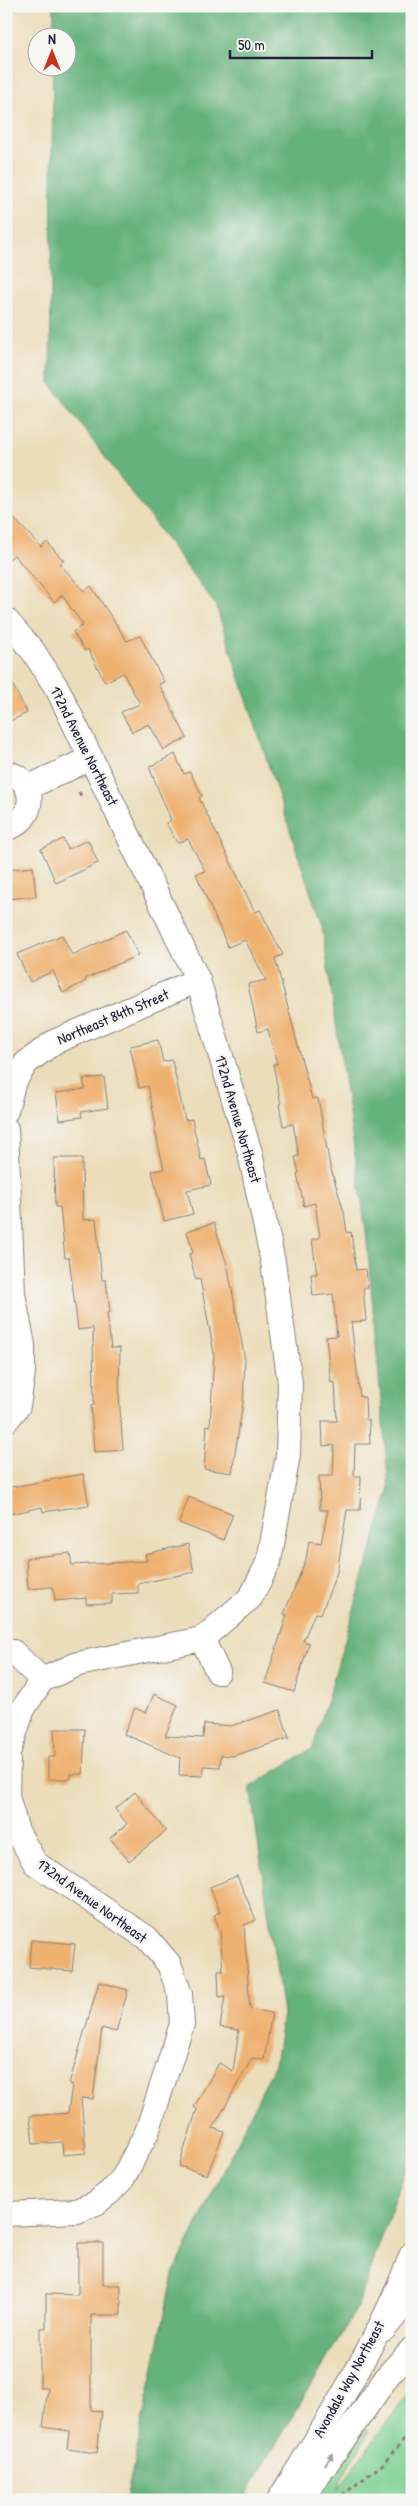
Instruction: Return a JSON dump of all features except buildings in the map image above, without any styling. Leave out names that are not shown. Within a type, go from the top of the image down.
[{"type":"street","name":"172nd Avenue Northeast","points":[[6,620],[33,651],[58,690],[198,980],[250,1153],[273,1262],[290,1383],[288,1455],[269,1561],[251,1597],[202,1639],[78,1664],[42,1680],[23,1709],[8,1753],[7,1796],[17,1832],[35,1863],[147,1938],[168,1964],[180,1994],[182,2024],[148,2132],[123,2178],[96,2203],[77,2211],[6,2214]]},
{"type":"street","points":[[27,788],[91,758]]},
{"type":"street","points":[[6,773],[19,778],[27,788],[30,802],[28,811],[17,825],[6,828]]},
{"type":"street","name":"Northeast 84th Street","points":[[6,1111],[12,1084],[26,1062],[54,1042],[198,980]]},
{"type":"street","points":[[6,1129],[13,1294],[23,1345],[20,1413]]},
{"type":"street","points":[[202,1639],[218,1672]]},
{"type":"street","points":[[13,1652],[42,1680]]},
{"type":"street","name":"Avondale Way Northeast","points":[[279,2500],[343,2396],[369,2348],[412,2254]]},
{"type":"street","points":[[369,2348],[399,2311],[412,2303]]},
{"type":"street","points":[[301,2500],[389,2374],[412,2348]]},
{"type":"path","points":[[79,792],[82,798]]},
{"type":"path","points":[[336,2500],[383,2464],[412,2430]]},
{"type":"green space","points":[[54,6],[412,6],[412,2151],[357,2308],[243,2500],[126,2500],[173,2274],[275,2064],[283,2014],[250,1787],[313,1748],[389,1490],[366,1231],[322,927],[216,606],[50,383],[53,78],[78,78],[78,28],[53,28]]},
{"type":"green space","points":[[412,2388],[412,2500],[316,2500],[366,2429],[369,2432],[341,2479],[339,2488]]}]
